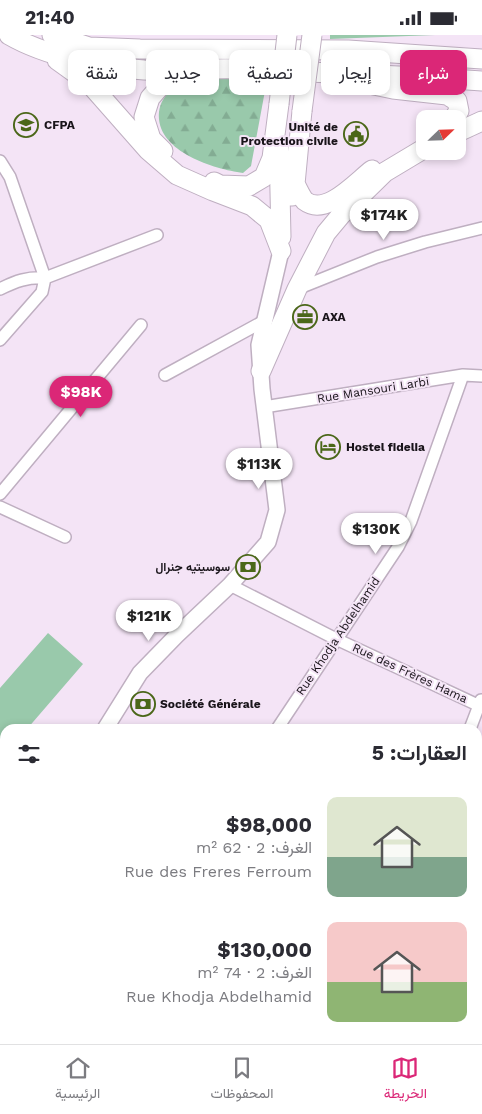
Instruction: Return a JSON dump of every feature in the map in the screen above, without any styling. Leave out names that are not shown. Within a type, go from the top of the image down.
[{"type":"highway","points":[[10,35],[23,43],[78,61],[146,69]]},
{"type":"highway","points":[[52,35],[89,47],[348,50],[482,59]]},
{"type":"highway","points":[[140,49],[175,35]]},
{"type":"highway","points":[[153,95],[144,117],[151,139],[168,157],[220,185],[248,187],[264,177],[272,158],[287,35]]},
{"type":"highway","points":[[281,251],[295,184],[312,35]]},
{"type":"highway","points":[[36,47],[72,69],[88,83],[148,150],[178,175],[252,206],[269,220],[281,251]]},
{"type":"highway","points":[[219,70],[321,74]]},
{"type":"highway","points":[[390,75],[482,81]]},
{"type":"highway","points":[[390,88],[446,95],[457,101],[459,110]]},
{"type":"highway","points":[[279,104],[281,251]]},
{"type":"highway","points":[[466,128],[482,121]]},
{"type":"highway","points":[[295,184],[304,199],[313,205],[332,202],[391,155],[416,140]]},
{"type":"highway","points":[[261,380],[297,289],[326,233],[341,215],[385,172],[416,153]]},
{"type":"main road","points":[[108,724],[140,673],[176,635],[230,585],[268,542],[277,510],[261,380],[259,345],[281,251]]},
{"type":"street","points":[[0,161],[10,177],[45,279],[42,292],[0,340]]},
{"type":"street","points":[[297,289],[377,257],[425,242],[482,228]]},
{"type":"street","points":[[0,289],[15,281],[30,278],[45,279],[157,235]]},
{"type":"street","points":[[165,375],[264,321]]},
{"type":"street","points":[[0,494],[141,325]]},
{"type":"street","name":"Rue Mansouri Larbi","points":[[264,407],[463,375],[482,375]]},
{"type":"street","name":"Rue Khodja Abdelhamid","points":[[280,724],[398,547],[411,521],[463,375]]},
{"type":"street","points":[[0,507],[65,537]]},
{"type":"street","name":"Rue des Frères Hama","points":[[230,585],[336,639],[481,704]]},
{"type":"street","points":[[472,724],[481,704]]},
{"type":"green space","points":[[330,35],[435,35],[330,39]]},
{"type":"green space","points":[[219,78],[229,78],[229,95],[264,95],[251,166],[243,173],[217,167],[188,156],[166,137],[160,126],[160,105],[167,95],[219,95]]},
{"type":"green space","points":[[48,633],[83,664],[31,724],[0,724],[0,688]]},
{"type":"place","name":"CFPA","points":[[26,125]]},
{"type":"place","name":"Unité de Protection civile","points":[[356,134]]},
{"type":"place","name":"AXA","points":[[305,317]]},
{"type":"place","name":"Hostel fidelia","points":[[328,447]]},
{"type":"place","name":"سوسيتيه جنرال","points":[[248,567]]},
{"type":"place","name":"Société Générale","points":[[143,704]]}]
